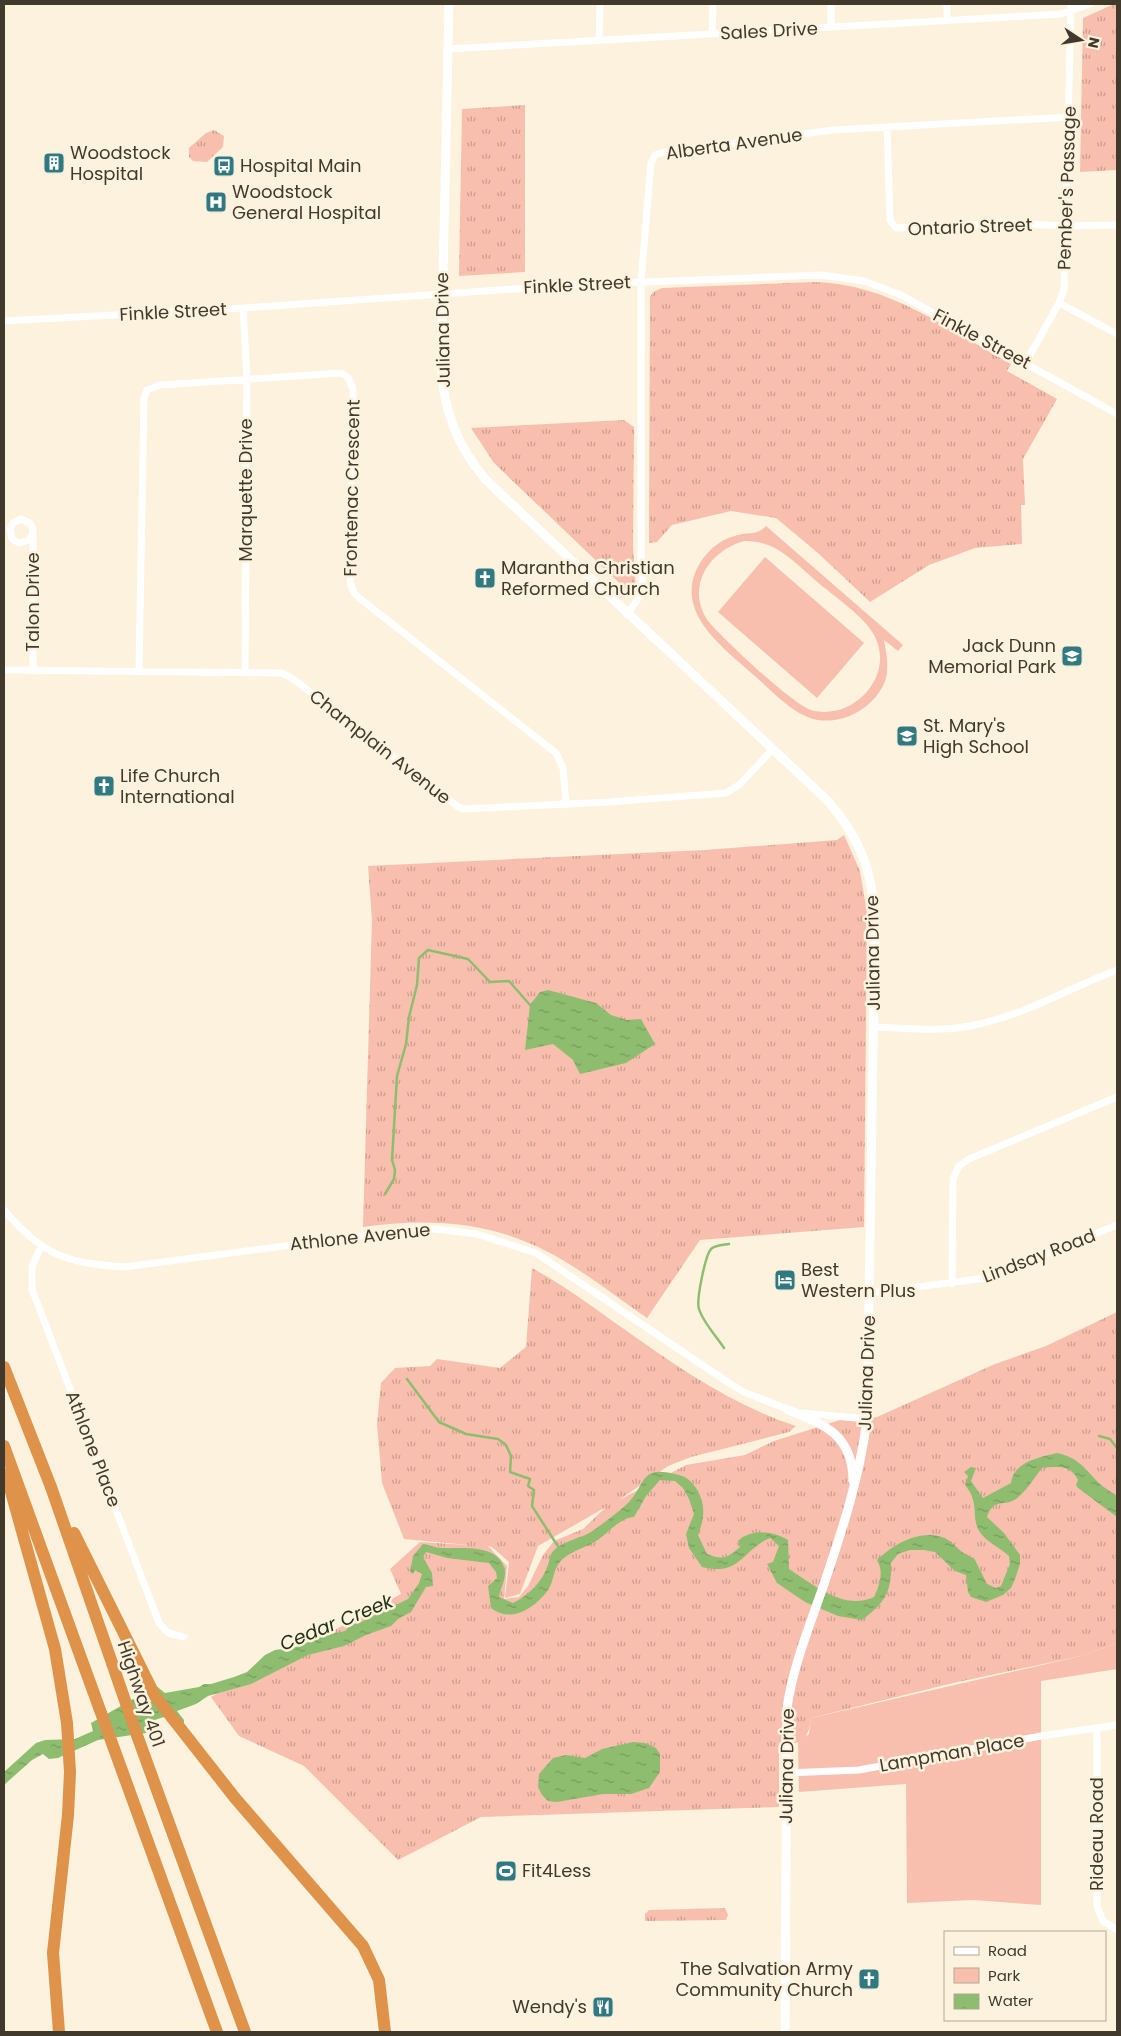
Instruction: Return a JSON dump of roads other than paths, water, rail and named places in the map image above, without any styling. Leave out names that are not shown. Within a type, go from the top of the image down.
[{"type":"highway","name":"Highway 401","points":[[4,1367],[51,1487],[124,1701],[245,2032]]},
{"type":"highway","points":[[4,1446],[217,2032]]},
{"type":"highway","points":[[4,1466],[55,1649],[68,1723],[70,1772],[68,1815],[53,1953],[58,2032]]},
{"type":"highway","points":[[51,1487],[155,1696],[235,1798],[363,1946],[379,1980],[385,2032]]},
{"type":"street","name":"Juliana Drive","points":[[449,4],[442,294],[442,388],[446,409],[461,446],[486,480],[626,614],[817,791],[851,830],[864,858],[872,886],[875,916],[874,1027],[867,1419],[861,1458],[850,1500],[789,1693],[786,1726],[786,2032]]},
{"type":"street","points":[[599,41],[600,4]]},
{"type":"street","points":[[712,34],[713,4]]},
{"type":"street","points":[[831,27],[832,4]]},
{"type":"street","points":[[947,4],[947,20]]},
{"type":"street","name":"Sales Drive","points":[[447,49],[1056,14],[1071,7],[1090,4]]},
{"type":"street","name":"Pember's Passage","points":[[1026,362],[1059,303],[1064,289],[1070,117],[1071,7]]},
{"type":"street","name":"Alberta Avenue","points":[[626,614],[637,602],[643,587],[641,554],[641,282],[651,163],[655,156],[664,152],[833,130],[1070,117]]},
{"type":"street","name":"Ontario Street","points":[[887,127],[890,220],[896,228],[1008,222],[1065,226],[1117,225]]},
{"type":"street","name":"Finkle Street","points":[[4,320],[243,308],[641,282],[821,275],[854,279],[901,295],[1026,362],[1117,414]]},
{"type":"street","points":[[1059,303],[1117,334]]},
{"type":"street","name":"Marquette Drive","points":[[243,308],[247,379],[246,672]]},
{"type":"street","name":"Frontenac Crescent","points":[[139,670],[145,395],[150,388],[160,385],[335,372],[348,377],[353,389],[350,582],[352,589],[363,601],[556,753],[564,768],[566,804]]},
{"type":"street","name":"Talon Drive","points":[[33,533],[33,670]]},
{"type":"street","name":"Champlain Avenue","points":[[4,670],[281,673],[292,678],[457,806],[471,809],[726,793],[739,785],[772,750]]},
{"type":"street","points":[[874,1027],[951,1028],[977,1025],[1002,1017],[1117,970]]},
{"type":"street","points":[[952,1284],[953,1179],[959,1166],[964,1161],[1117,1097]]},
{"type":"street","name":"Athlone Avenue","points":[[4,1210],[41,1247],[69,1259],[124,1267],[414,1229],[456,1230],[477,1234],[536,1253],[744,1392],[788,1410],[816,1416],[867,1419]]},
{"type":"street","name":"Lindsay Road","points":[[870,1293],[952,1284],[984,1278],[1002,1273],[1117,1225]]},
{"type":"street","name":"Athlone Place","points":[[41,1247],[32,1266],[32,1289],[159,1623],[168,1632],[184,1637]]},
{"type":"street","points":[[788,1410],[828,1427],[841,1442],[852,1467],[850,1500]]},
{"type":"street","name":"Lampman Place","points":[[786,1773],[859,1770],[1117,1725]]},
{"type":"street","name":"Rideau Road","points":[[1097,1728],[1096,1906],[1103,1922],[1117,1930]]},
{"type":"water","points":[[548,990],[596,1003],[611,1015],[627,1020],[641,1019],[655,1044],[626,1063],[580,1074],[573,1060],[553,1044],[525,1050],[530,1005],[540,992]]},
{"type":"water","points":[[1057,1453],[1079,1463],[1100,1484],[1117,1496],[1117,1517],[1078,1488],[1076,1485],[1078,1480],[1071,1471],[1063,1468],[1042,1468],[1020,1496],[1012,1501],[996,1505],[987,1517],[1004,1533],[1020,1555],[1020,1564],[1011,1588],[1003,1595],[986,1602],[971,1597],[968,1592],[966,1575],[955,1571],[935,1552],[923,1550],[910,1550],[898,1554],[891,1563],[890,1582],[886,1596],[862,1620],[838,1616],[805,1602],[777,1583],[767,1564],[773,1562],[779,1546],[770,1538],[733,1565],[715,1569],[702,1567],[689,1548],[686,1534],[694,1514],[689,1499],[683,1488],[675,1481],[660,1480],[646,1496],[634,1517],[623,1520],[598,1540],[563,1559],[556,1568],[548,1590],[543,1597],[522,1612],[514,1614],[499,1613],[491,1608],[488,1586],[497,1578],[496,1572],[489,1563],[447,1558],[426,1552],[423,1557],[432,1573],[433,1586],[426,1587],[411,1612],[398,1619],[391,1626],[366,1635],[344,1646],[308,1655],[251,1684],[208,1696],[196,1704],[177,1711],[184,1720],[184,1724],[174,1714],[148,1722],[146,1733],[98,1740],[58,1758],[49,1759],[43,1754],[32,1760],[4,1785],[4,1772],[36,1743],[45,1740],[75,1739],[93,1731],[91,1723],[133,1699],[142,1704],[162,1698],[155,1685],[165,1693],[199,1687],[204,1684],[211,1684],[234,1677],[247,1672],[265,1655],[275,1650],[296,1647],[323,1636],[345,1631],[351,1625],[408,1599],[419,1583],[422,1574],[415,1570],[413,1574],[410,1572],[413,1556],[423,1544],[440,1548],[479,1549],[496,1556],[502,1562],[505,1571],[505,1578],[499,1597],[513,1603],[530,1592],[539,1582],[548,1565],[551,1554],[559,1546],[589,1533],[611,1517],[627,1504],[645,1478],[655,1472],[682,1476],[696,1487],[701,1497],[703,1508],[703,1519],[698,1535],[707,1554],[712,1556],[721,1558],[731,1554],[740,1547],[738,1541],[750,1534],[763,1532],[776,1535],[788,1540],[789,1569],[819,1589],[841,1599],[863,1600],[874,1597],[878,1587],[880,1569],[877,1560],[891,1548],[908,1539],[917,1536],[936,1535],[945,1538],[965,1554],[974,1558],[987,1584],[996,1588],[1001,1586],[1010,1564],[1009,1556],[979,1531],[974,1504],[970,1492],[965,1485],[968,1476],[964,1472],[971,1467],[976,1468],[971,1481],[983,1498],[1011,1483],[1013,1476],[1022,1465]]},
{"type":"water","points":[[633,1742],[645,1743],[656,1748],[660,1754],[660,1772],[649,1788],[631,1794],[603,1794],[557,1802],[548,1801],[542,1795],[538,1787],[539,1774],[553,1758],[566,1755],[585,1758],[602,1749]]},
{"type":"waterway","points":[[385,1194],[394,1179],[395,1170],[392,1160],[397,1076],[406,1044],[409,1017],[417,985],[419,958],[428,950],[468,959],[490,982],[509,981],[530,1005]]},
{"type":"waterway","points":[[724,1348],[703,1319],[698,1304],[706,1260],[711,1249],[719,1245],[729,1244]]},
{"type":"waterway","points":[[407,1379],[439,1422],[466,1434],[498,1439],[506,1445],[511,1456],[510,1472],[530,1479],[528,1486],[534,1490],[532,1506],[559,1548]]},
{"type":"waterway","points":[[1099,1436],[1110,1439],[1117,1448]]},
{"type":"place","name":"Woodstock Hospital","points":[[54,163]]},
{"type":"place","name":"Hospital Main","points":[[224,166]]},
{"type":"place","name":"Woodstock General Hospital","points":[[216,202]]},
{"type":"place","name":"Marantha Christian Reformed Church","points":[[485,578]]},
{"type":"place","name":"Jack Dunn Memorial Park","points":[[1072,656]]},
{"type":"place","name":"St. Mary's High School","points":[[907,736]]},
{"type":"place","name":"Life Church International","points":[[104,786]]},
{"type":"place","name":"Best Western Plus","points":[[785,1280]]},
{"type":"place","name":"Fit4Less","points":[[506,1871]]},
{"type":"place","name":"The Salvation Army Community Church","points":[[869,1979]]},
{"type":"place","name":"Wendy's","points":[[603,2007]]},
{"type":"water label","name":"Cedar Creek","points":[[336,1622]]}]
